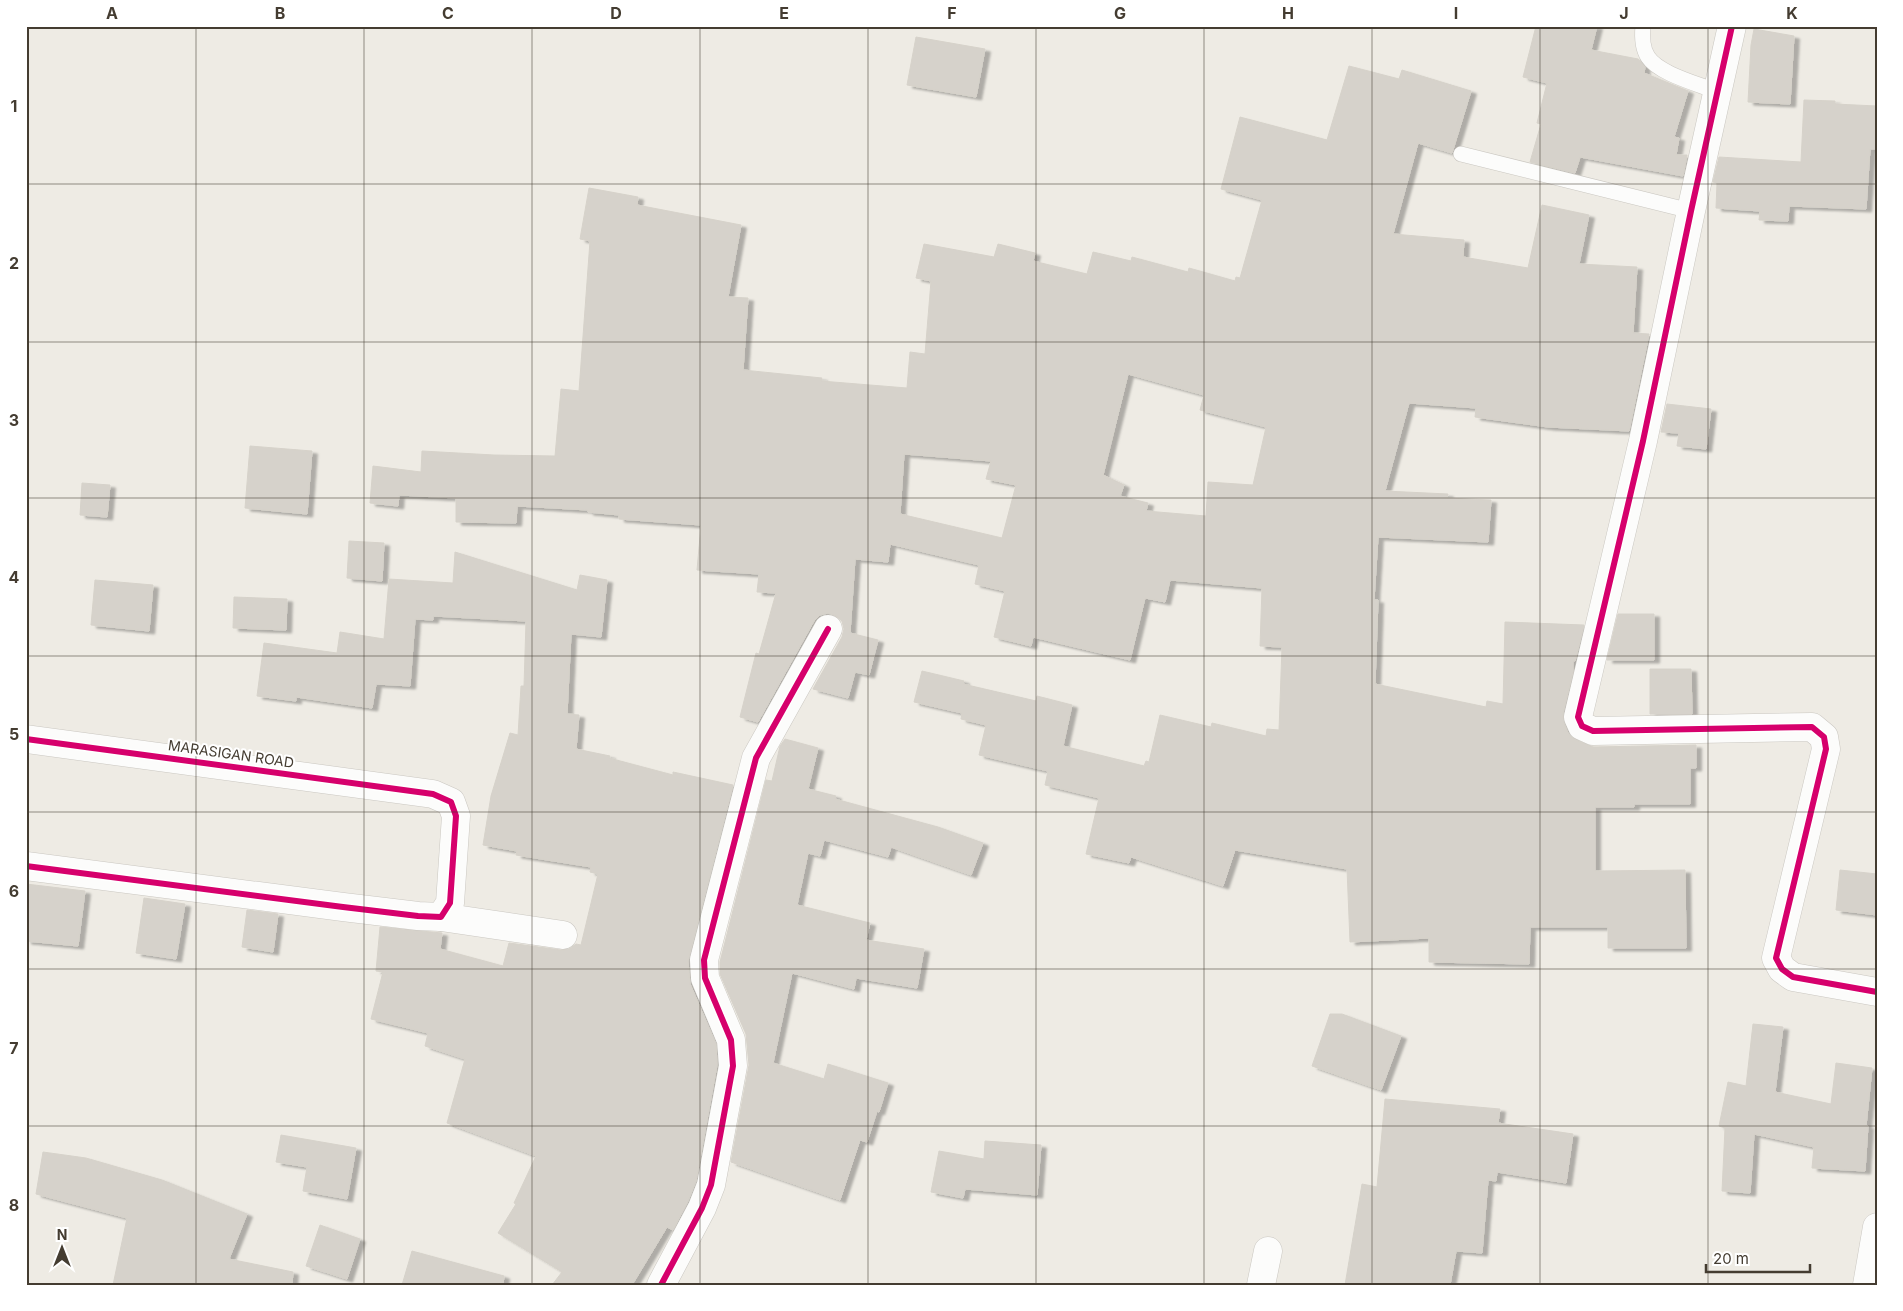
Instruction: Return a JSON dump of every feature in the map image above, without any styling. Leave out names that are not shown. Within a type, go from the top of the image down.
[{"type":"street","points":[[1732,26],[1642,441],[1578,717],[1582,726],[1593,731],[1812,727],[1824,737],[1826,749],[1776,958],[1782,969],[1793,977],[1877,992]]},
{"type":"street","points":[[661,1285],[702,1208],[711,1186],[729,1092],[733,1066],[732,1040],[705,978],[704,960],[732,847],[756,758],[828,629]]},
{"type":"street","name":"MARASIGAN ROAD","points":[[26,739],[433,794],[451,802],[456,816],[450,903],[441,917]]},
{"type":"street","points":[[26,866],[343,907],[441,917],[563,936]]},
{"type":"street","points":[[1867,1285],[1877,1227]]},
{"type":"street","points":[[1262,1285],[1268,1251]]},
{"type":"lane","points":[[1643,26],[1641,38],[1648,57],[1662,69],[1718,92]]},
{"type":"lane","points":[[1461,154],[1691,211]]},
{"type":"building","points":[[1536,26],[1597,26],[1591,50],[1638,59],[1645,67],[1644,73],[1688,91],[1674,137],[1679,138],[1676,155],[1687,155],[1683,176],[1580,157],[1575,173],[1530,162],[1541,124],[1537,123],[1547,83],[1523,77]]},
{"type":"building","points":[[1754,29],[1794,36],[1790,104],[1748,102],[1751,45]]},
{"type":"building","points":[[916,37],[985,49],[976,97],[907,85]]},
{"type":"building","points":[[1349,66],[1399,79],[1402,70],[1471,91],[1452,153],[1418,143],[1393,234],[1464,240],[1463,257],[1528,268],[1542,205],[1589,215],[1579,264],[1637,267],[1633,333],[1649,334],[1629,431],[1548,427],[1475,417],[1476,408],[1409,403],[1385,491],[1448,494],[1447,498],[1491,500],[1488,542],[1378,537],[1374,600],[1378,600],[1375,684],[1486,707],[1487,701],[1503,704],[1505,622],[1584,625],[1575,661],[1573,661],[1573,672],[1563,713],[1568,733],[1576,740],[1593,747],[1696,745],[1696,768],[1690,768],[1690,804],[1634,804],[1634,807],[1595,807],[1595,871],[1685,870],[1686,948],[1608,948],[1608,927],[1530,927],[1529,964],[1429,962],[1429,938],[1350,942],[1347,869],[1235,850],[1223,886],[1131,857],[1129,863],[1086,854],[1099,798],[1045,785],[1048,771],[979,755],[986,725],[961,719],[962,713],[914,702],[922,671],[964,681],[963,684],[1036,701],[1037,696],[1072,705],[1063,746],[1144,766],[1146,761],[1149,762],[1160,715],[1211,727],[1212,723],[1266,736],[1267,729],[1279,730],[1282,647],[1260,646],[1262,588],[1170,580],[1165,602],[1145,598],[1130,660],[1033,637],[1031,646],[994,637],[1005,591],[975,584],[979,565],[890,544],[888,562],[855,559],[850,633],[878,640],[869,675],[855,672],[848,698],[813,689],[842,637],[844,629],[842,621],[836,616],[828,613],[820,615],[814,621],[758,722],[740,717],[756,653],[759,654],[776,593],[757,592],[759,574],[697,570],[701,525],[619,519],[619,515],[588,512],[588,510],[517,506],[516,523],[456,522],[456,498],[399,495],[398,506],[370,503],[373,466],[421,472],[422,451],[555,456],[561,389],[579,391],[590,241],[580,239],[589,188],[638,197],[637,205],[741,225],[728,297],[748,298],[743,370],[822,378],[821,381],[907,388],[910,352],[925,354],[931,281],[916,278],[924,244],[994,257],[998,244],[1035,253],[1033,261],[1087,274],[1093,252],[1131,261],[1132,257],[1188,272],[1189,268],[1235,281],[1236,277],[1240,278],[1262,200],[1221,189],[1240,117],[1327,140]],"holes":[[[1128,374],[1204,395],[1200,410],[1266,427],[1253,485],[1208,482],[1206,516],[1146,511],[1148,503],[1120,496],[1124,485],[1103,475]],[[904,454],[991,461],[986,479],[1016,485],[1002,538],[900,514]]]},
{"type":"building","points":[[1804,100],[1835,101],[1835,104],[1877,106],[1877,149],[1870,149],[1866,209],[1789,206],[1788,221],[1759,220],[1760,211],[1716,208],[1717,183],[1713,182],[1719,157],[1801,162]]},
{"type":"building","points":[[1667,404],[1711,409],[1706,449],[1677,446],[1679,433],[1661,432]]},
{"type":"building","points":[[250,446],[312,451],[307,514],[245,508]]},
{"type":"building","points":[[82,483],[110,485],[107,517],[80,515]]},
{"type":"building","points":[[349,541],[384,543],[382,581],[347,578]]},
{"type":"building","points":[[455,552],[577,590],[580,575],[607,580],[601,637],[571,634],[567,714],[579,715],[576,749],[610,756],[609,758],[673,775],[673,772],[733,785],[688,961],[690,984],[716,1044],[717,1065],[696,1181],[673,1230],[667,1227],[632,1285],[552,1285],[562,1272],[498,1233],[516,1204],[514,1203],[536,1156],[447,1123],[465,1059],[425,1046],[428,1033],[371,1019],[383,972],[376,971],[380,927],[442,933],[440,949],[503,966],[509,943],[561,950],[569,949],[576,944],[581,945],[598,874],[590,872],[591,867],[516,855],[517,851],[483,845],[491,796],[510,733],[518,735],[521,686],[524,686],[526,621],[433,616],[433,620],[415,619],[410,686],[376,684],[372,708],[296,697],[296,701],[257,696],[264,643],[337,653],[340,632],[384,639],[389,579],[453,583]]},
{"type":"building","points":[[95,580],[153,585],[149,631],[91,625]]},
{"type":"building","points":[[234,597],[287,599],[286,630],[233,628]]},
{"type":"building","points":[[1618,614],[1654,614],[1654,660],[1607,660]]},
{"type":"building","points":[[1650,669],[1691,669],[1692,714],[1650,714]]},
{"type":"building","points":[[785,739],[818,748],[808,789],[836,796],[835,799],[938,827],[983,843],[971,875],[891,847],[888,857],[824,840],[820,856],[808,853],[797,905],[870,923],[866,940],[924,949],[917,988],[856,978],[854,989],[792,973],[773,1063],[824,1079],[828,1064],[888,1083],[867,1142],[860,1140],[840,1200],[731,1162],[749,1065],[746,1034],[720,974],[720,962],[766,780],[772,781],[780,746]]},
{"type":"building","points":[[1840,870],[1877,874],[1877,915],[1836,910]]},
{"type":"building","points":[[26,884],[85,891],[78,946],[26,941]]},
{"type":"building","points":[[144,898],[185,904],[176,959],[136,953]]},
{"type":"building","points":[[247,910],[278,914],[273,952],[242,947]]},
{"type":"building","points":[[1330,1014],[1342,1014],[1401,1036],[1381,1090],[1312,1066]]},
{"type":"building","points":[[1753,1024],[1783,1027],[1775,1092],[1831,1104],[1836,1063],[1872,1068],[1866,1126],[1868,1126],[1865,1171],[1812,1168],[1814,1147],[1754,1134],[1750,1193],[1722,1191],[1725,1128],[1719,1126],[1728,1082],[1746,1086]]},
{"type":"building","points":[[1385,1099],[1500,1109],[1498,1123],[1573,1134],[1566,1183],[1497,1172],[1496,1181],[1488,1180],[1482,1253],[1456,1251],[1450,1285],[1345,1285],[1362,1184],[1377,1187]]},
{"type":"building","points":[[281,1135],[356,1148],[347,1199],[303,1191],[307,1167],[276,1162]]},
{"type":"building","points":[[985,1141],[1041,1145],[1037,1195],[965,1189],[963,1198],[931,1192],[939,1151],[984,1159]]},
{"type":"building","points":[[43,1152],[86,1158],[162,1180],[247,1214],[229,1259],[293,1272],[292,1285],[113,1285],[127,1218],[36,1194]]},
{"type":"building","points":[[320,1225],[360,1239],[347,1279],[306,1266]]},
{"type":"building","points":[[412,1251],[504,1276],[503,1285],[402,1285]]},
{"type":"cycle path","points":[[1732,26],[1643,441],[1578,717],[1582,726],[1593,731],[1812,727],[1824,737],[1826,749],[1776,958],[1782,969],[1793,977],[1877,992]]},
{"type":"cycle path","points":[[661,1285],[702,1208],[711,1185],[733,1066],[731,1040],[705,978],[704,960],[756,758],[828,629]]},
{"type":"cycle path","points":[[26,739],[433,794],[451,802],[456,816],[450,903],[441,917],[343,907],[26,866]]}]
